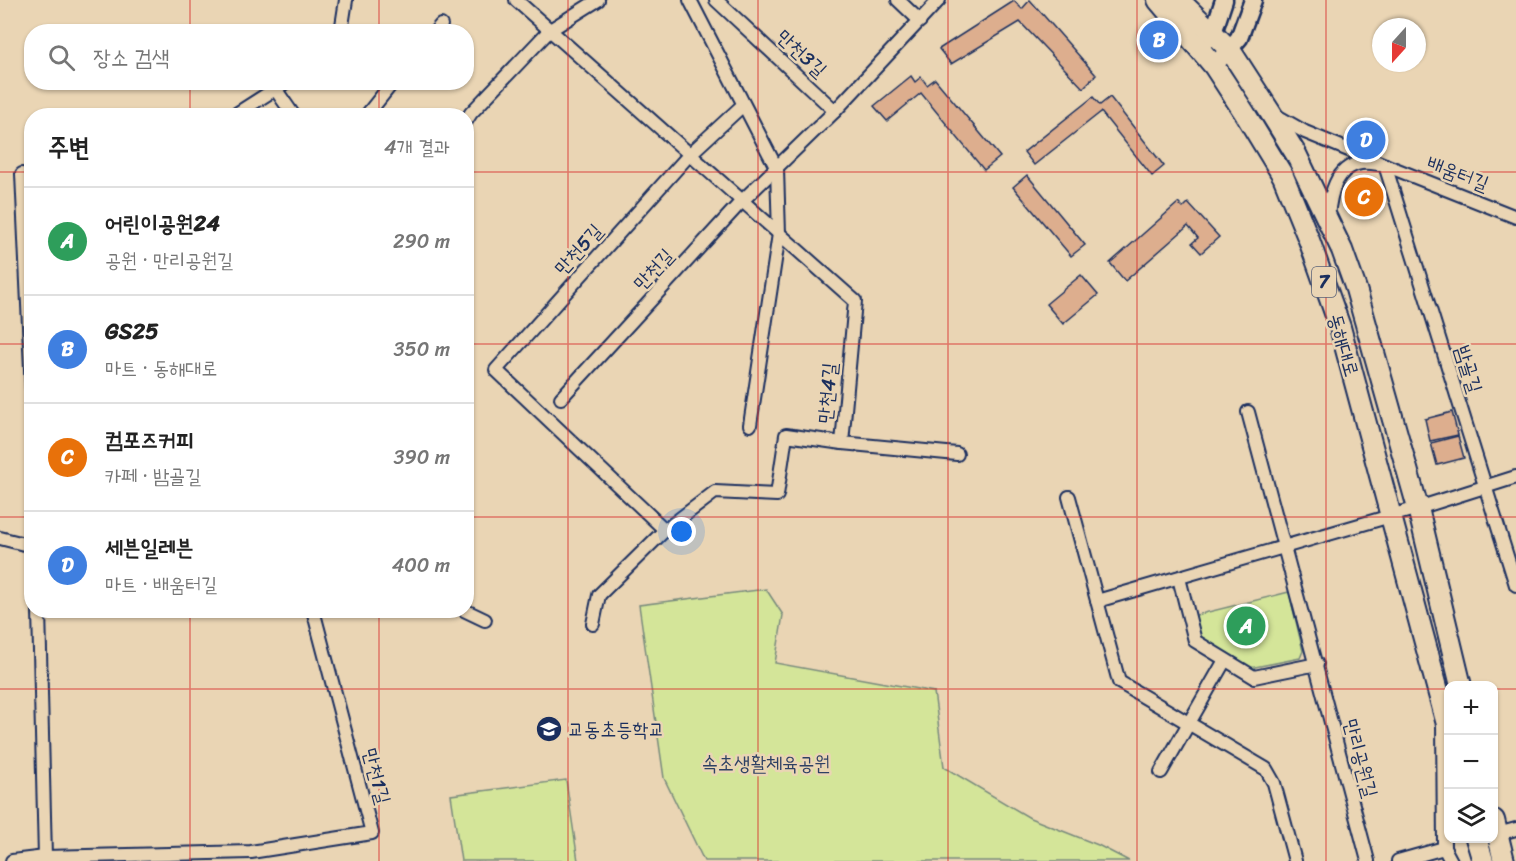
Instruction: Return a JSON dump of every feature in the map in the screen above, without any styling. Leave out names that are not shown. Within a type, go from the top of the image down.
[{"type":"main road","name":"동해대로","points":[[1158,0],[1214,66],[1244,112],[1283,176],[1310,240],[1340,327],[1444,709]]},
{"type":"main road","name":"동해대로","points":[[1179,0],[1230,50],[1296,154],[1342,249],[1356,289],[1418,508],[1460,681]]},
{"type":"main road","points":[[1498,840],[1504,861]]},
{"type":"main road","points":[[1478,843],[1483,861]]},
{"type":"street","points":[[342,24],[346,0]]},
{"type":"street","points":[[516,0],[779,234]]},
{"type":"street","points":[[474,110],[550,30],[598,0]]},
{"type":"street","points":[[690,0],[777,169],[779,234],[750,425]]},
{"type":"street","name":"만천3길","points":[[716,0],[835,111]]},
{"type":"street","points":[[898,0],[920,21]]},
{"type":"street","name":"만천길","points":[[561,398],[742,201],[835,111],[939,0]]},
{"type":"street","points":[[1198,48],[1214,33],[1224,0]]},
{"type":"street","points":[[1214,66],[1239,38],[1253,0]]},
{"type":"street","points":[[246,108],[275,90]]},
{"type":"street","points":[[283,90],[291,108]]},
{"type":"street","points":[[372,108],[387,90]]},
{"type":"street","name":"만천5길","points":[[665,530],[496,370],[689,155],[743,105]]},
{"type":"street","name":"배움터길","points":[[1270,112],[1305,132],[1516,217]]},
{"type":"street","name":"배움터길","points":[[1327,218],[1331,192],[1336,180],[1359,163],[1385,165]]},
{"type":"street","name":"밤골길","points":[[1385,165],[1516,585]]},
{"type":"street","points":[[24,175],[22,174],[24,215]]},
{"type":"street","name":"만천4길","points":[[592,624],[599,596],[665,530],[715,492],[777,495],[786,435],[842,443],[855,301],[779,234]]},
{"type":"street","name":"만리공원길","points":[[1248,412],[1368,861]]},
{"type":"street","points":[[842,443],[957,454]]},
{"type":"street","points":[[1097,601],[1392,516],[1516,477]]},
{"type":"street","points":[[1069,497],[1119,682],[1266,769],[1274,783],[1295,861]]},
{"type":"street","points":[[0,538],[24,544]]},
{"type":"street","points":[[1179,578],[1195,641],[1225,660],[1254,676],[1317,664]]},
{"type":"street","points":[[474,615],[486,620]]},
{"type":"street","points":[[39,618],[45,856]]},
{"type":"street","name":"만천1길","points":[[12,861],[45,856],[252,857],[372,833],[315,618]]},
{"type":"street","points":[[1161,772],[1225,660]]},
{"type":"street","points":[[1443,705],[1444,848],[1451,861]]},
{"type":"street","points":[[1498,830],[1516,829]]},
{"type":"street","points":[[1398,861],[1444,848]]},
{"type":"green space","name":"속초생활체육공원","points":[[766,589],[783,615],[775,663],[934,692],[944,767],[1030,818],[1098,845],[1129,861],[704,861],[664,778],[639,605]]},
{"type":"green space","points":[[1289,592],[1303,651],[1300,658],[1250,668],[1198,636],[1192,616]]},
{"type":"green space","points":[[566,780],[578,861],[461,861],[451,795]]},
{"type":"building","points":[[1030,0],[1096,75],[1083,88],[1020,22],[951,64],[939,49],[1014,1],[1022,9]]},
{"type":"building","points":[[911,76],[915,82],[921,77],[927,85],[935,79],[1000,157],[984,170],[921,93],[887,121],[874,106]]},
{"type":"building","points":[[1093,97],[1100,105],[1110,97],[1164,166],[1152,176],[1101,112],[1034,165],[1024,152]]},
{"type":"building","points":[[1027,175],[1085,245],[1071,256],[1013,187]]},
{"type":"building","points":[[1178,203],[1183,208],[1188,203],[1219,237],[1201,253],[1192,243],[1198,238],[1188,226],[1125,281],[1110,263]]},
{"type":"building","points":[[1081,275],[1098,295],[1063,324],[1046,304]]},
{"type":"building","points":[[1452,412],[1458,435],[1430,441],[1425,419]]},
{"type":"building","points":[[1458,436],[1464,458],[1437,465],[1431,443]]},
{"type":"place","name":"GS25","points":[[1159,40]]},
{"type":"place","name":"세븐일레븐","points":[[1366,140]]},
{"type":"place","name":"컴포즈커피","points":[[1364,197]]},
{"type":"place","name":"어린이공원24","points":[[1246,626]]},
{"type":"place","name":"교동초등학교","points":[[549,729]]}]
